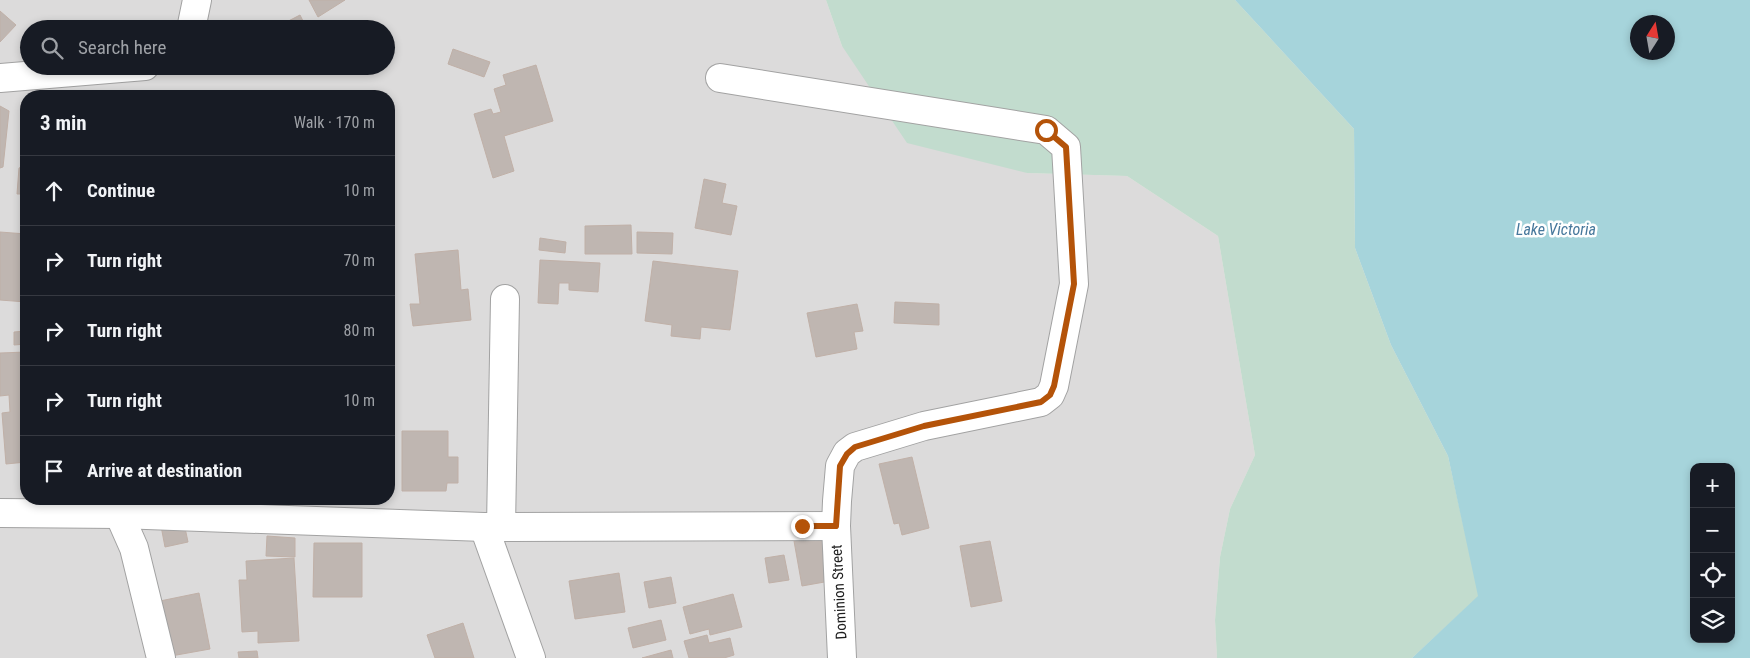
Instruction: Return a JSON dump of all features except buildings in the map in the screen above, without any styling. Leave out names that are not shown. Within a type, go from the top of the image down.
[{"type":"street","points":[[193,20],[197,0]]},
{"type":"street","points":[[0,78],[36,75]]},
{"type":"street","name":"Dominion Street","points":[[720,78],[1046,130],[1066,147],[1074,284],[1054,386],[1050,395],[1041,402],[924,426],[855,447],[847,454],[840,466],[836,526],[842,658]]},
{"type":"street","points":[[505,299],[492,527],[531,658]]},
{"type":"street","points":[[0,513],[107,509],[284,509],[492,527],[836,526]]},
{"type":"street","points":[[107,509],[134,548],[161,658]]},
{"type":"shaded area","points":[[0,0],[826,0],[842,46],[1027,173],[1127,176],[1218,236],[1255,455],[1230,509],[1220,557],[1215,620],[1217,658],[0,658]]},
{"type":"green space","points":[[826,0],[1235,0],[1354,129],[1355,248],[1391,345],[1448,456],[1479,596],[1412,658],[1217,658],[1215,620],[1220,557],[1230,509],[1255,455],[1218,236],[1127,176],[1027,173],[907,143],[842,46]]},
{"type":"water","name":"Lake Victoria","points":[[1235,0],[1750,0],[1750,658],[1412,658],[1478,596],[1448,456],[1391,345],[1355,248],[1354,129]]},
{"type":"route","points":[[802,526],[836,526],[840,466],[843,459],[855,447],[924,426],[1041,402],[1050,395],[1054,386],[1074,284],[1066,147],[1046,130]]}]
